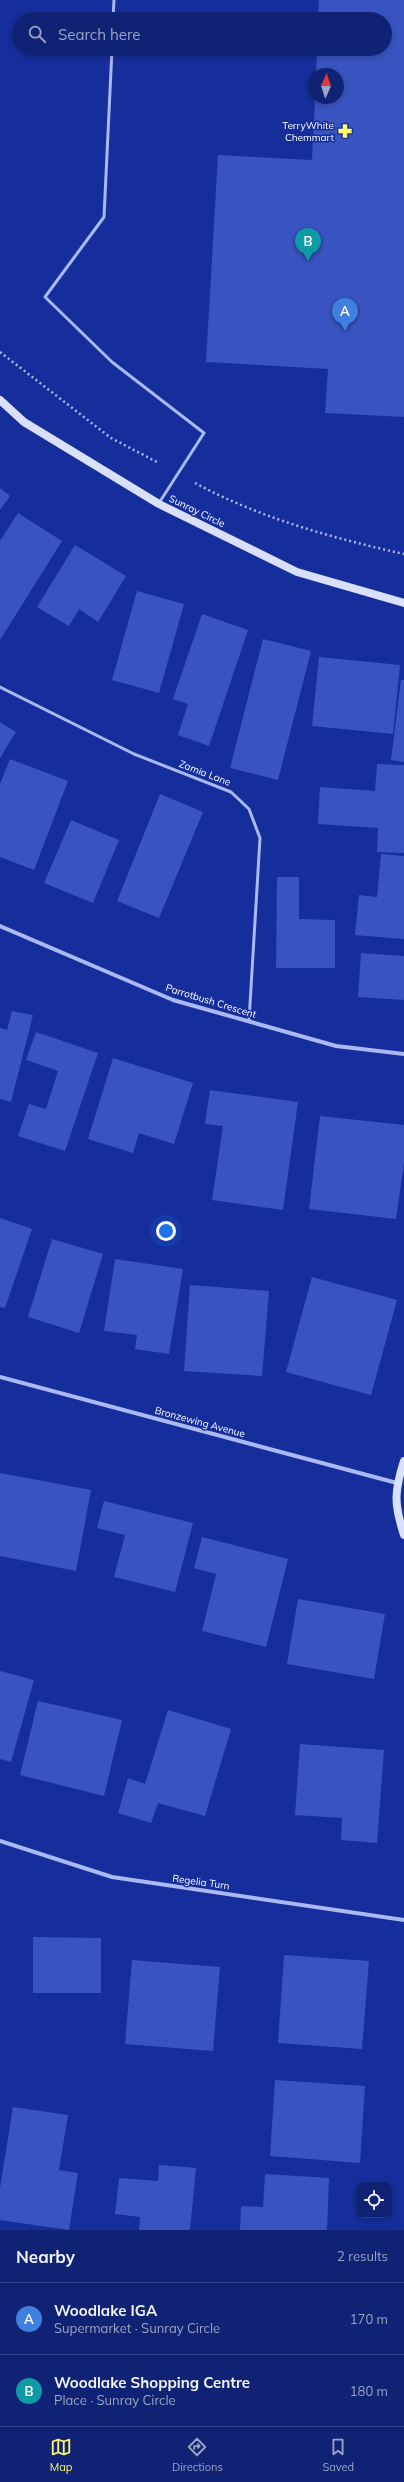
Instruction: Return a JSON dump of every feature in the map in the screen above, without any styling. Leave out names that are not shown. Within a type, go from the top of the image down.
[{"type":"street","name":"Sunray Circle","points":[[0,400],[24,422],[159,504],[297,572],[404,603]]},
{"type":"street","name":"Parrotbush Crescent","points":[[0,926],[173,1000],[336,1046],[404,1054]]},
{"type":"street","name":"Bronzewing Avenue","points":[[0,1377],[397,1483]]},
{"type":"street","points":[[404,1461],[397,1483],[396,1510],[404,1535]]},
{"type":"street","name":"Regelia Turn","points":[[0,1841],[112,1878],[404,1920]]},
{"type":"lane","points":[[113,12],[114,0]]},
{"type":"lane","points":[[112,56],[104,217],[45,297],[112,362],[204,433],[159,504]]},
{"type":"lane","name":"Zamia Lane","points":[[0,687],[134,754],[231,792],[249,809],[260,838],[249,1021]]},
{"type":"building","points":[[319,0],[404,0],[404,417],[325,413],[328,369],[206,362],[218,155],[312,160],[315,104],[344,104],[344,68],[316,68],[317,56],[392,56],[392,12],[318,12]]},
{"type":"building","points":[[0,488],[10,496],[0,510]]},
{"type":"building","points":[[18,513],[62,541],[0,640],[0,541]]},
{"type":"building","points":[[75,545],[126,576],[98,622],[79,609],[69,626],[37,607]]},
{"type":"building","points":[[137,591],[184,604],[159,693],[112,680]]},
{"type":"building","points":[[202,614],[248,630],[209,746],[178,735],[188,704],[173,699]]},
{"type":"building","points":[[263,639],[311,651],[278,780],[230,768]]},
{"type":"building","points":[[319,657],[400,665],[393,734],[312,726]]},
{"type":"building","points":[[401,680],[404,680],[404,762],[391,760]]},
{"type":"building","points":[[0,722],[16,732],[0,758]]},
{"type":"building","points":[[10,759],[68,781],[34,870],[0,857],[0,784]]},
{"type":"building","points":[[377,764],[404,765],[404,853],[377,852],[378,828],[318,824],[320,787],[375,791]]},
{"type":"building","points":[[160,794],[203,812],[159,918],[117,901]]},
{"type":"building","points":[[71,820],[119,840],[93,903],[44,883]]},
{"type":"building","points":[[381,854],[404,856],[404,939],[355,935],[359,895],[377,897]]},
{"type":"building","points":[[277,877],[299,877],[299,919],[335,920],[335,968],[276,968]]},
{"type":"building","points":[[361,953],[404,956],[404,1000],[358,997]]},
{"type":"building","points":[[12,1011],[33,1015],[11,1102],[0,1099],[0,1028],[7,1030]]},
{"type":"building","points":[[36,1032],[98,1053],[65,1151],[18,1136],[29,1104],[46,1109],[58,1071],[26,1060]]},
{"type":"building","points":[[113,1058],[193,1083],[174,1144],[139,1133],[133,1153],[88,1139]]},
{"type":"building","points":[[210,1090],[298,1102],[283,1210],[212,1200],[223,1126],[205,1124]]},
{"type":"building","points":[[320,1116],[404,1125],[404,1163],[396,1219],[309,1209]]},
{"type":"building","points":[[0,1218],[32,1229],[5,1308],[0,1307]]},
{"type":"building","points":[[52,1239],[103,1254],[79,1333],[28,1317]]},
{"type":"building","points":[[115,1259],[183,1269],[169,1354],[135,1349],[137,1335],[104,1331]]},
{"type":"building","points":[[312,1277],[397,1300],[371,1395],[286,1372]]},
{"type":"building","points":[[190,1285],[269,1291],[262,1376],[184,1371]]},
{"type":"building","points":[[0,1473],[91,1490],[76,1571],[0,1556]]},
{"type":"building","points":[[104,1501],[193,1523],[175,1592],[114,1577],[125,1535],[97,1528]]},
{"type":"building","points":[[202,1537],[288,1559],[266,1647],[202,1631],[216,1574],[194,1568]]},
{"type":"building","points":[[298,1599],[385,1614],[374,1679],[287,1664]]},
{"type":"building","points":[[0,1671],[34,1680],[11,1762],[0,1759]]},
{"type":"building","points":[[38,1701],[122,1720],[104,1796],[20,1775]]},
{"type":"building","points":[[168,1710],[231,1729],[205,1816],[158,1803],[151,1823],[118,1813],[128,1778],[145,1784]]},
{"type":"building","points":[[300,1744],[384,1750],[377,1843],[341,1840],[342,1818],[295,1815]]},
{"type":"building","points":[[33,1937],[101,1938],[101,1993],[33,1993]]},
{"type":"building","points":[[284,1955],[369,1961],[362,2049],[278,2043]]},
{"type":"building","points":[[132,1960],[220,1967],[213,2051],[125,2044]]},
{"type":"building","points":[[275,2080],[365,2086],[360,2163],[270,2156]]},
{"type":"building","points":[[13,2107],[68,2115],[59,2170],[78,2173],[69,2230],[0,2220],[0,2188]]},
{"type":"building","points":[[159,2165],[196,2168],[190,2230],[139,2230],[140,2217],[115,2214],[119,2178],[158,2181]]},
{"type":"building","points":[[265,2174],[329,2178],[327,2230],[240,2230],[241,2206],[263,2207]]},
{"type":"place","name":"TerryWhite Chemmart","points":[[345,131]]},
{"type":"place","name":"Woodlake Shopping Centre","points":[[308,261]]},
{"type":"place","name":"Woodlake IGA","points":[[345,331]]}]
